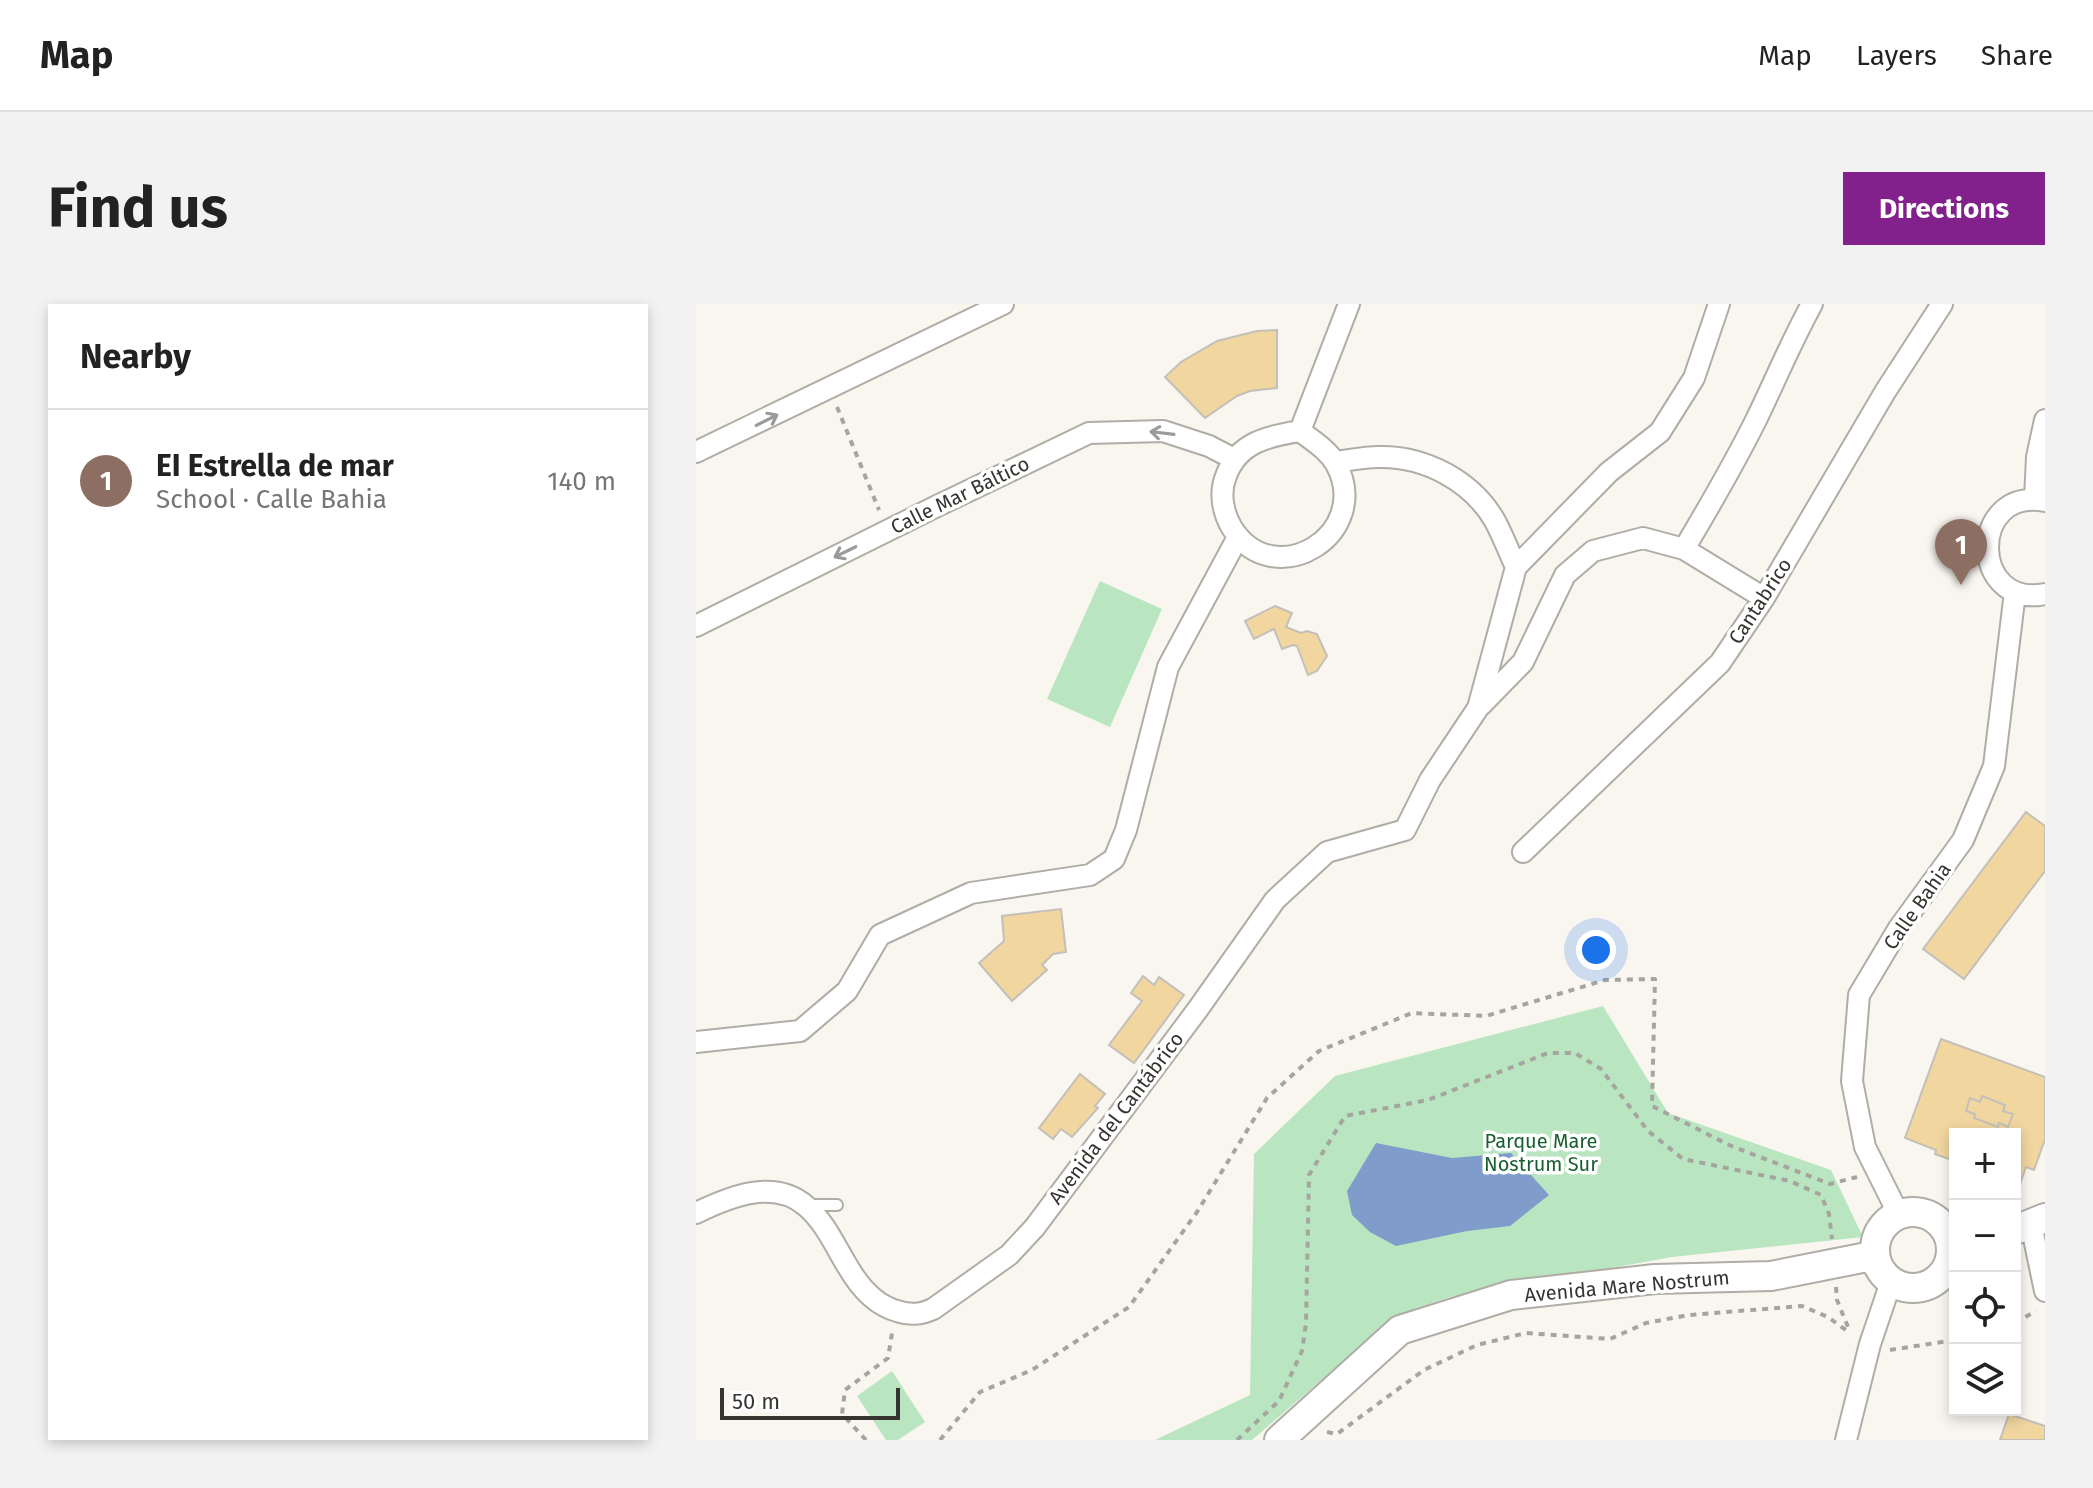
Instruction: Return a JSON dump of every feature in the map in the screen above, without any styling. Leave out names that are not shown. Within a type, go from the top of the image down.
[{"type":"street","points":[[696,452],[1003,304]]},
{"type":"street","points":[[1300,431],[1349,304]]},
{"type":"street","name":"Avenida del Cantábrico","points":[[1478,708],[1516,567],[1609,472],[1660,432],[1694,378],[1719,304]]},
{"type":"street","points":[[1684,549],[1728,474],[1812,304]]},
{"type":"street","name":"Cantabrico","points":[[1523,852],[1720,663],[1764,598],[1885,392],[1942,304]]},
{"type":"street","points":[[2045,420],[2037,457],[2040,500],[2014,504],[2000,514],[1988,538],[1986,550],[1990,566],[2005,586],[2015,592],[2036,596],[2045,594]]},
{"type":"street","name":"Calle Mar Báltico","points":[[696,626],[1089,433],[1163,431],[1209,446],[1234,459]]},
{"type":"street","points":[[1300,431],[1324,449],[1335,462],[1343,481],[1342,511],[1328,538],[1312,550],[1293,557],[1272,556],[1253,550],[1238,537],[1227,519],[1222,498],[1225,477],[1234,459],[1250,444],[1269,436],[1300,431]]},
{"type":"street","points":[[1335,462],[1381,457],[1434,467],[1465,485],[1494,519],[1516,567]]},
{"type":"street","points":[[696,1042],[800,1031],[847,991],[880,935],[971,893],[1090,875],[1114,859],[1126,830],[1168,667],[1238,537]]},
{"type":"street","name":"Avenida del Cantábrico","points":[[895,1311],[917,1314],[933,1309],[993,1267],[1022,1242],[1179,1035],[1275,900],[1327,852],[1405,830],[1430,780],[1478,708],[1523,662],[1565,575],[1593,551],[1643,538],[1684,549],[1764,598]]},
{"type":"street","name":"Calle Bahia","points":[[1899,1215],[1865,1147],[1852,1081],[1859,995],[1899,928],[1963,840],[1994,766],[2015,592]]},
{"type":"street","points":[[696,1213],[751,1192],[792,1197],[806,1205],[822,1223],[858,1284],[881,1306],[895,1311]]},
{"type":"street","points":[[1846,1440],[1884,1272],[1875,1251],[1881,1229],[1899,1215],[1911,1212],[1933,1218],[1949,1242]]},
{"type":"street","points":[[2030,1224],[2045,1291]]},
{"type":"street","name":"Avenida Mare Nostrum","points":[[1279,1440],[1400,1330],[1511,1295],[1655,1279],[1771,1276],[1867,1257],[1884,1272]]},
{"type":"street","points":[[1884,1272],[1914,1288],[1937,1280],[1949,1262]]},
{"type":"lane","points":[[806,1205],[837,1205]]},
{"type":"path","points":[[835,401],[887,531]]},
{"type":"path","points":[[940,1440],[980,1392],[1032,1370],[1129,1307],[1197,1212],[1267,1098],[1319,1051],[1412,1013],[1486,1016],[1605,980],[1655,979],[1652,1106],[1729,1145],[1830,1184],[1876,1171]]},
{"type":"path","points":[[1237,1440],[1279,1401],[1302,1351],[1306,1323],[1309,1175],[1345,1116],[1428,1100],[1548,1053],[1575,1053],[1601,1069],[1648,1131],[1683,1159],[1790,1181],[1821,1195],[1829,1214],[1837,1300],[1851,1334]]},
{"type":"path","points":[[2021,1319],[2045,1305]]},
{"type":"path","points":[[1279,1401],[1311,1427],[1337,1434],[1424,1370],[1477,1345],[1526,1333],[1610,1339],[1646,1323],[1689,1315],[1802,1306],[1828,1317],[1858,1341],[1890,1350],[1949,1341]]},
{"type":"path","points":[[866,1440],[842,1414],[845,1390],[888,1358],[895,1311]]},
{"type":"green space","points":[[1100,581],[1162,609],[1110,727],[1047,699]]},
{"type":"green space","name":"Parque Mare Nostrum Sur","points":[[1603,1006],[1668,1113],[1831,1170],[1863,1237],[1672,1257],[1450,1297],[1395,1316],[1252,1440],[1155,1440],[1250,1395],[1254,1154],[1335,1076]]},
{"type":"green space","points":[[892,1371],[925,1422],[898,1440],[886,1440],[857,1396]]},
{"type":"water","points":[[1376,1143],[1452,1158],[1511,1153],[1549,1195],[1510,1226],[1467,1231],[1396,1246],[1370,1232],[1352,1215],[1347,1191]]},
{"type":"building","points":[[1277,330],[1277,388],[1237,396],[1205,418],[1165,377],[1181,362],[1217,341],[1257,331]]},
{"type":"building","points":[[1275,606],[1292,613],[1286,627],[1301,633],[1317,634],[1327,656],[1317,671],[1308,675],[1297,646],[1282,649],[1274,629],[1254,639],[1245,621]]},
{"type":"building","points":[[2026,812],[2045,826],[2045,871],[1964,979],[1923,949]]},
{"type":"building","points":[[1061,909],[1066,952],[1053,954],[1042,965],[1047,970],[1012,1001],[979,963],[1004,941],[1002,916]]},
{"type":"building","points":[[1143,976],[1154,985],[1159,977],[1184,995],[1134,1063],[1109,1045],[1142,1001],[1131,993]]},
{"type":"building","points":[[1941,1039],[2045,1077],[2045,1139],[2034,1170],[2026,1167],[2021,1181],[2021,1128],[1949,1128],[1949,1159],[1935,1154],[1936,1150],[1905,1138]],"holes":[[[1982,1096],[2005,1105],[2003,1111],[2013,1114],[2008,1127],[1999,1123],[1998,1127],[1974,1118],[1975,1114],[1966,1111],[1970,1098],[1980,1102]]]},
{"type":"building","points":[[1080,1074],[1105,1094],[1095,1106],[1098,1108],[1072,1137],[1061,1129],[1053,1139],[1039,1128]]},
{"type":"building","points":[[1982,1096],[2005,1105],[2003,1111],[2013,1114],[2008,1127],[1999,1123],[1998,1127],[1974,1118],[1975,1114],[1966,1111],[1970,1098],[1980,1102]]},
{"type":"building","points":[[2008,1416],[2045,1426],[2045,1440],[2000,1440]]},
{"type":"place","name":"EI Estrella de mar","points":[[1961,585]]}]
